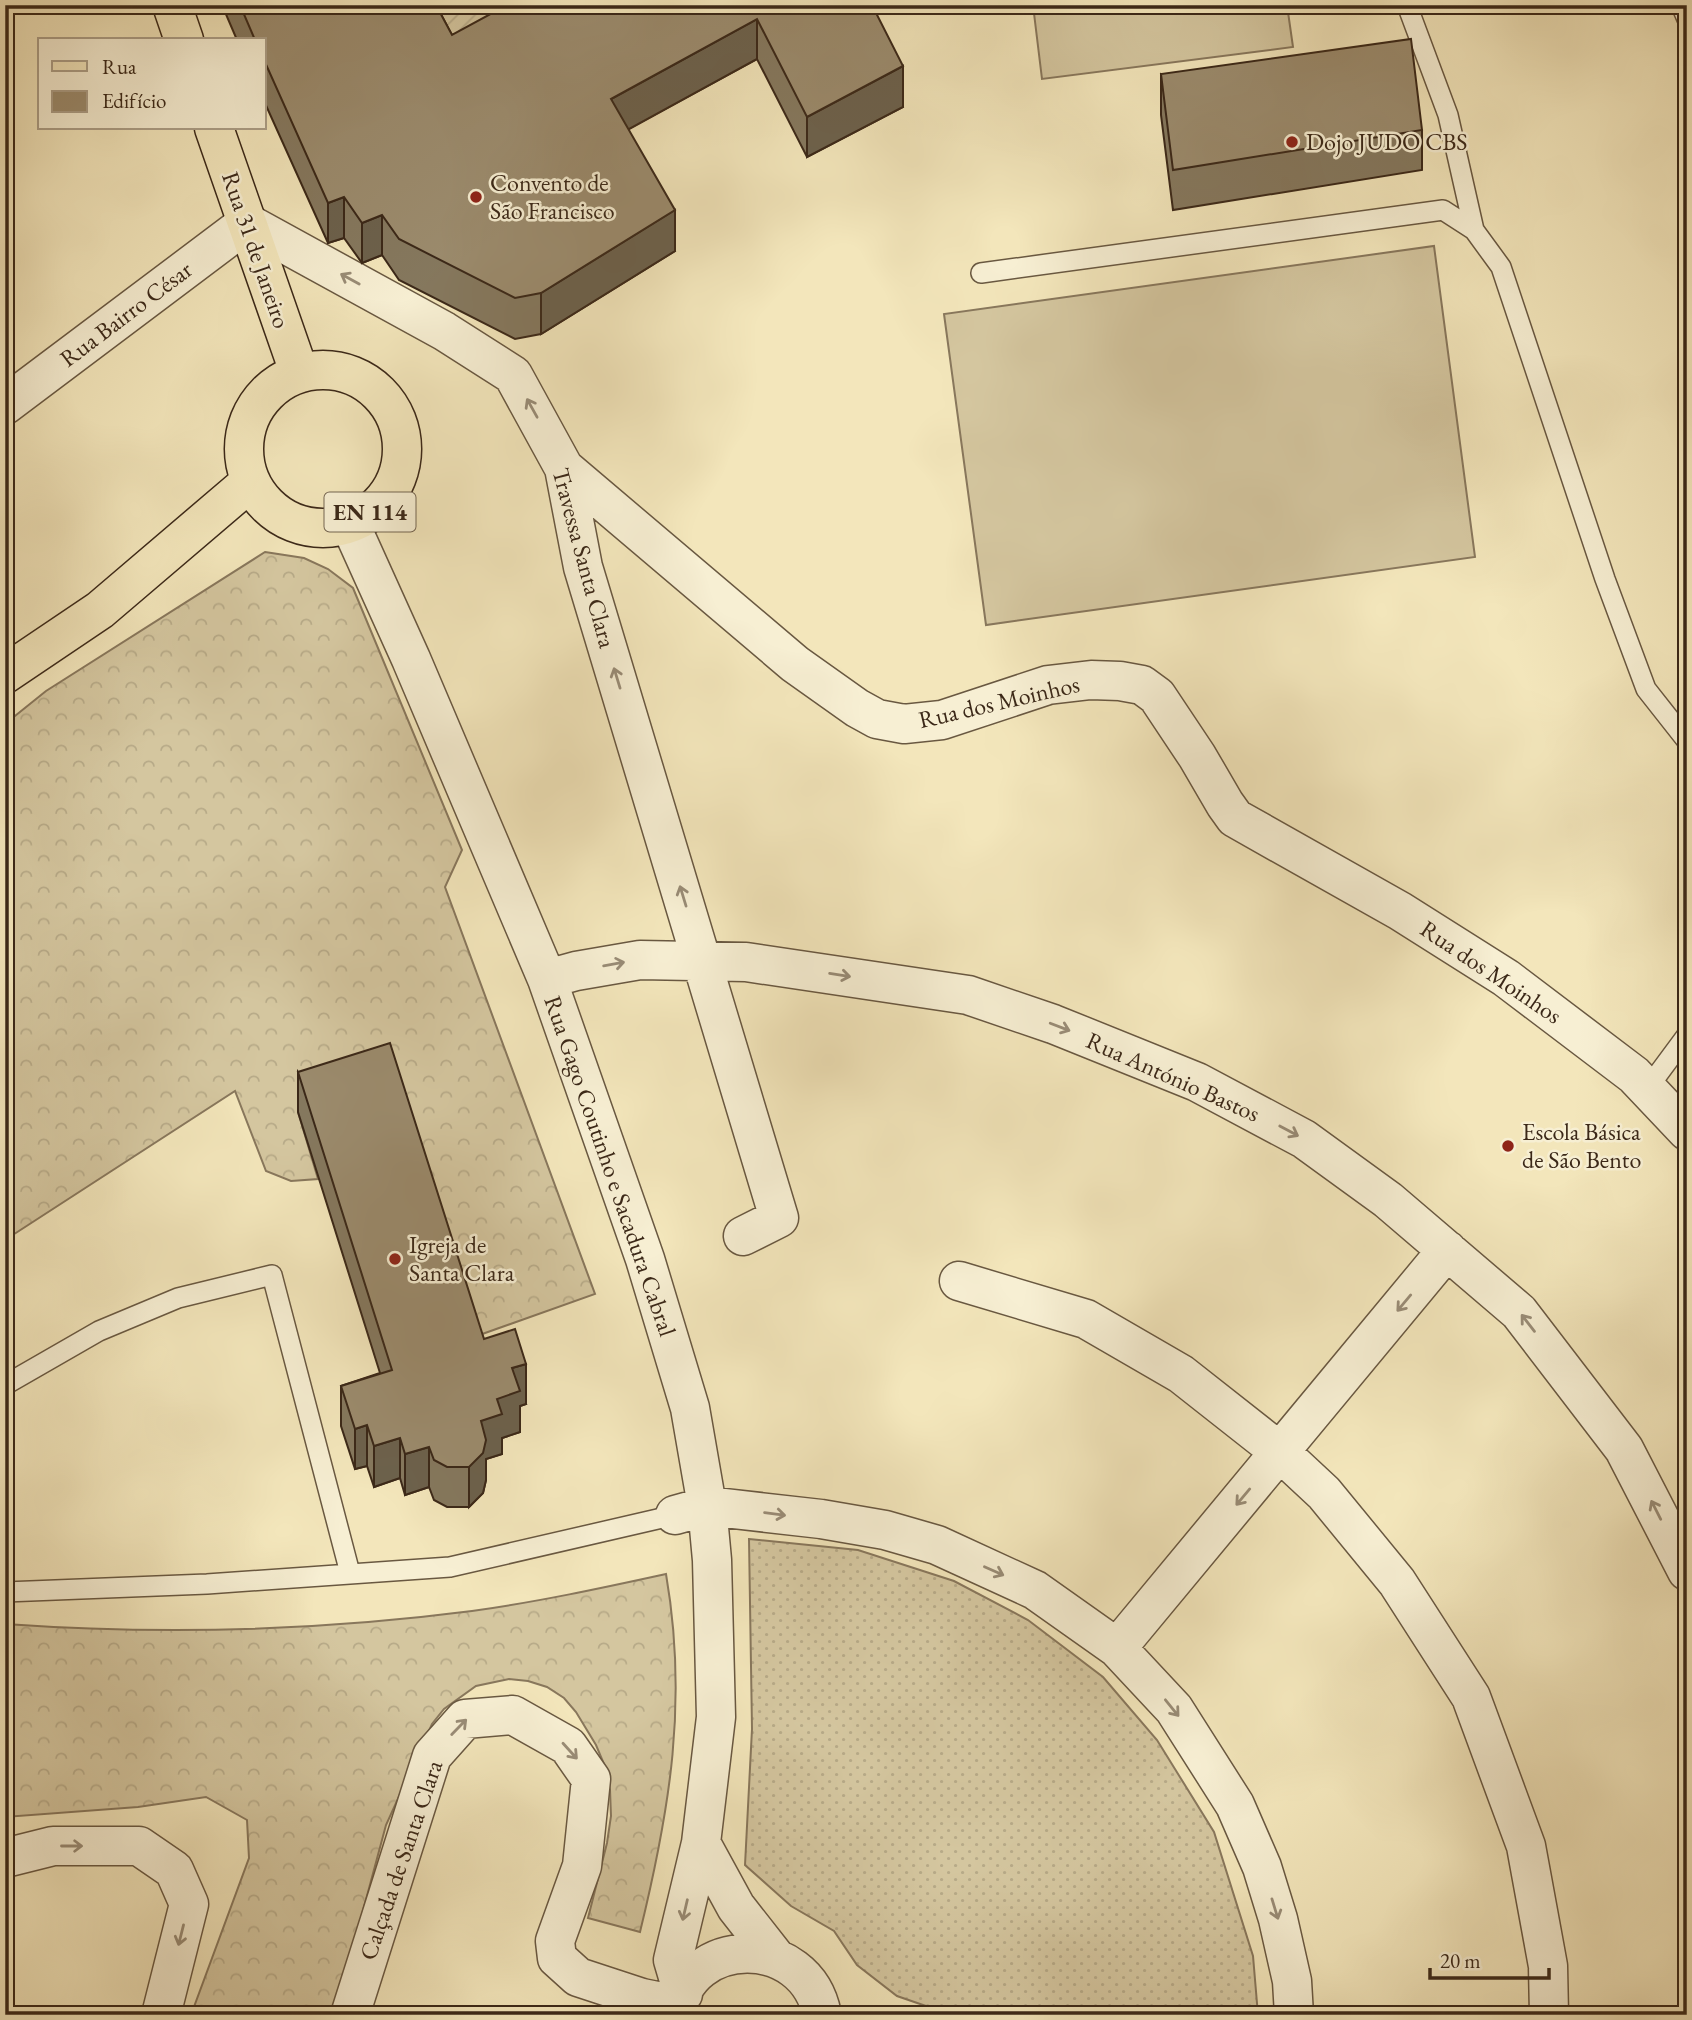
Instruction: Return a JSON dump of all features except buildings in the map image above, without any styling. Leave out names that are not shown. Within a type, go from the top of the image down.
[{"type":"main road","points":[[172,5],[183,38]]},
{"type":"main road","name":"Rua 31 de Janeiro","points":[[215,130],[299,372]]},
{"type":"main road","name":"EN 114","points":[[326,368],[353,374],[376,389],[393,410],[402,436],[401,464],[391,489],[373,510],[349,524],[327,529],[303,526],[281,517],[264,502],[250,482],[243,456],[246,429],[256,404],[275,385],[299,372],[326,368]]},
{"type":"main road","points":[[5,674],[100,610],[250,482]]},
{"type":"street","name":"Rua Bairro César","points":[[5,405],[247,223]]},
{"type":"street","name":"Travessa Santa Clara","points":[[247,223],[444,331],[513,375],[564,468],[583,567],[779,1218],[743,1236]]},
{"type":"street","name":"Rua dos Moinhos","points":[[564,468],[795,664],[877,719],[904,724],[942,719],[1048,685],[1091,680],[1142,685],[1157,696],[1235,818],[1400,911],[1506,978],[1634,1075],[1687,1131]]},
{"type":"street","name":"Rua Gago Coutinho e Sacadura Cabral","points":[[349,524],[411,659],[547,979],[645,1259],[690,1408],[691,1511],[712,1560],[716,1717],[701,1843],[673,1960],[679,2005]]},
{"type":"street","name":"Rua António Bastos","points":[[547,979],[640,960],[746,962],[968,995],[1053,1024],[1197,1082],[1304,1139],[1388,1200],[1519,1312],[1624,1449],[1687,1571]]},
{"type":"street","points":[[1117,1648],[1447,1251]]},
{"type":"street","points":[[959,1281],[1086,1319],[1181,1374],[1280,1452],[1324,1493],[1397,1582],[1471,1697],[1526,1846],[1548,1966],[1549,2015]]},
{"type":"street","points":[[691,1511],[821,1519],[885,1530],[937,1545],[1035,1590],[1117,1648],[1174,1709],[1235,1805],[1262,1867],[1278,1919],[1292,1981],[1294,2015]]},
{"type":"street","name":"Calçada de Santa Clara","points":[[350,2015],[432,1756],[465,1719],[513,1715],[568,1746],[592,1779],[582,1866],[555,1941],[557,1958],[578,1977],[642,1998],[679,2005]]},
{"type":"street","points":[[701,1843],[736,1907],[776,1958]]},
{"type":"street","points":[[5,1858],[53,1846],[139,1846],[174,1870],[189,1904],[161,2015]]},
{"type":"street","points":[[679,2005],[695,1975],[709,1964],[741,1953],[759,1953],[792,1966],[828,2008]]},
{"type":"lane","points":[[1407,5],[1448,115],[1474,230]]},
{"type":"lane","points":[[1681,5],[1687,19]]},
{"type":"lane","points":[[981,273],[1443,210],[1474,230],[1501,267],[1605,579],[1646,689],[1687,741]]},
{"type":"lane","points":[[1647,1089],[1687,1035]]},
{"type":"lane","points":[[5,1385],[99,1331],[178,1298],[272,1275],[350,1573]]},
{"type":"lane","points":[[5,1592],[207,1584],[450,1567],[691,1511]]},
{"type":"green space","points":[[414,5],[580,5],[452,76]]},
{"type":"green space","points":[[1033,5],[1287,5],[1293,47],[1042,79]]},
{"type":"green space","points":[[1434,246],[1475,557],[986,625],[944,314]]},
{"type":"green space","points":[[265,552],[304,558],[328,569],[353,588],[462,850],[445,887],[595,1294],[471,1338],[298,1112],[318,1179],[291,1181],[266,1171],[235,1091],[5,1240],[5,724],[46,691]]},
{"type":"green space","points":[[749,1539],[858,1550],[954,1581],[1028,1620],[1103,1677],[1157,1740],[1214,1832],[1253,1956],[1258,2015],[952,2015],[897,1996],[857,1965],[834,1931],[791,1906],[745,1865],[752,1729]]},
{"type":"green space","points":[[666,1574],[675,1666],[672,1755],[660,1842],[640,1932],[588,1918],[611,1816],[610,1790],[604,1764],[576,1712],[564,1698],[547,1687],[528,1681],[509,1679],[476,1686],[444,1709],[432,1724],[386,1825],[335,2015],[191,2015],[249,1858],[247,1820],[206,1797],[138,1807],[5,1817],[5,1624],[181,1630],[356,1623],[472,1611]]},
{"type":"place","name":"Dojo JUDO CBS","points":[[1292,142]]},
{"type":"place","name":"Convento de São Francisco","points":[[476,197]]},
{"type":"place","name":"Escola Básica de São Bento","points":[[1508,1146]]},
{"type":"place","name":"Igreja de Santa Clara","points":[[395,1259]]}]
